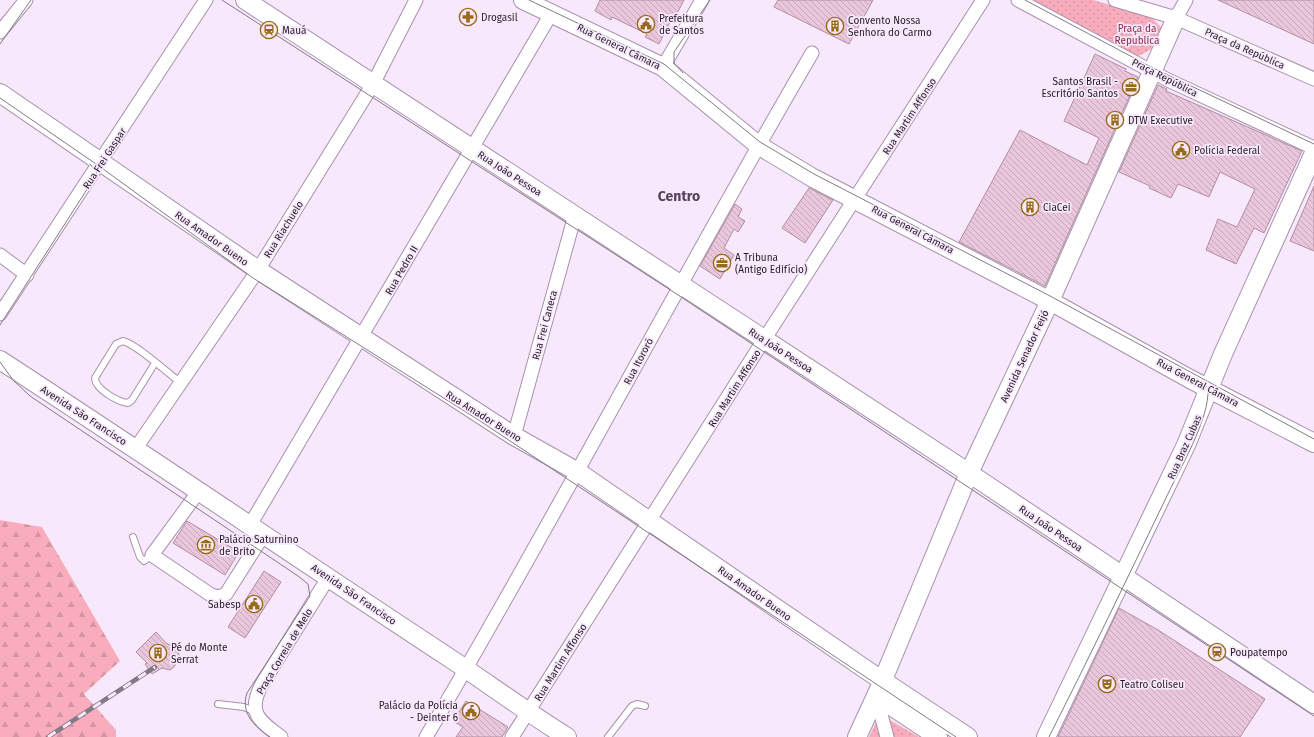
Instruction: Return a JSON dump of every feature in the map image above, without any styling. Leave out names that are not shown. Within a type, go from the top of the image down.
[{"type":"street","points":[[0,32],[26,0]]},
{"type":"street","name":"Rua Frei Gaspar","points":[[0,314],[102,162],[206,0]]},
{"type":"street","name":"Rua João Pessoa","points":[[245,0],[970,473],[1314,704]]},
{"type":"street","name":"Rua Riachuelo","points":[[136,448],[258,270],[373,84],[416,0]]},
{"type":"street","name":"Rua General Câmara","points":[[523,0],[663,67],[758,145],[813,178],[1050,301],[1208,388],[1314,443]]},
{"type":"street","points":[[663,67],[702,0]]},
{"type":"street","name":"Rua Martim Affonso","points":[[512,737],[983,0]]},
{"type":"street","name":"Praça República","points":[[1018,0],[1152,72],[1314,148]]},
{"type":"street","points":[[1115,0],[1176,18],[1186,0]]},
{"type":"street","name":"Rua Pedro II","points":[[152,555],[211,595],[218,596],[226,594],[257,529],[361,337],[551,14]]},
{"type":"street","name":"Avenida Senador Feijó","points":[[856,737],[880,688],[970,473],[1050,301],[1176,18]]},
{"type":"street","name":"Praça da República","points":[[1176,18],[1314,79]]},
{"type":"street","name":"Rua Itororó","points":[[426,737],[578,472],[680,284],[758,145],[812,53]]},
{"type":"street","name":"Rua Amador Bueno","points":[[0,93],[258,270],[514,436],[578,472],[650,521],[880,688],[968,737]]},
{"type":"street","name":"Rua Braz Cubas","points":[[1046,737],[1186,445],[1207,396],[1208,388],[1314,153]]},
{"type":"street","name":"Rua Frei Caneca","points":[[514,436],[575,215]]},
{"type":"street","points":[[0,255],[27,275]]},
{"type":"street","name":"Avenida São Francisco","points":[[0,360],[136,448],[466,669],[528,713],[567,737]]},
{"type":"street","points":[[152,555],[200,491]]},
{"type":"street","name":"Praça Correia de Melo","points":[[256,712],[255,702],[262,684],[328,578]]},
{"type":"street","points":[[880,688],[887,737]]},
{"type":"street","points":[[880,688],[938,737]]},
{"type":"street","points":[[256,712],[258,718],[281,737]]},
{"type":"lane","points":[[156,363],[132,400],[128,403],[123,402],[100,388],[95,382],[95,378],[116,344],[122,341],[128,342],[156,363],[181,383]]},
{"type":"lane","points":[[133,537],[140,557],[144,560],[152,555]]},
{"type":"lane","points":[[218,704],[244,707],[256,712]]},
{"type":"lane","points":[[608,737],[632,706],[637,704],[645,706]]},
{"type":"green space","name":"Praça da Republica","points":[[1025,0],[1093,0],[1151,17],[1164,30],[1155,47],[1137,57]]},
{"type":"green space","points":[[0,520],[42,527],[120,661],[84,694],[116,730],[116,737],[0,737]]},
{"type":"green space","points":[[883,716],[919,737],[869,737],[877,720]]},
{"type":"building","name":"Prefeitura de Santos","points":[[600,0],[684,0],[673,21],[671,20],[659,44],[645,37],[647,34],[612,17],[611,20],[595,11]]},
{"type":"building","name":"Convento Nossa Senhora do Carmo","points":[[778,0],[873,0],[849,44],[774,7]]},
{"type":"building","points":[[1218,0],[1314,0],[1314,44]]},
{"type":"building","name":"CiaCei","points":[[1095,54],[1126,69],[1125,71],[1138,77],[1045,286],[959,242],[1020,130],[1087,165],[1099,138],[1064,121]]},
{"type":"building","points":[[1158,85],[1167,89],[1166,91],[1302,151],[1264,233],[1254,228],[1236,264],[1206,250],[1218,219],[1237,227],[1255,189],[1220,172],[1209,197],[1178,184],[1171,198],[1149,188],[1150,186],[1119,172]]},
{"type":"building","points":[[1314,186],[1314,251],[1290,241]]},
{"type":"building","points":[[809,188],[833,200],[805,243],[782,228]]},
{"type":"building","points":[[735,204],[742,209],[738,217],[745,221],[738,232],[734,229],[724,248],[734,255],[720,279],[700,266]]},
{"type":"building","points":[[187,521],[239,552],[225,575],[173,543]]},
{"type":"building","name":"Sabesp","points":[[264,571],[281,582],[245,638],[228,627]]},
{"type":"building","name":"Poupatempo","points":[[1119,608],[1158,630],[1265,699],[1240,737],[1058,737]]},
{"type":"building","name":"Pé do Monte Serrat","points":[[156,632],[166,643],[175,647],[180,656],[174,667],[170,670],[162,668],[152,674],[145,664],[147,663],[136,652]]},
{"type":"building","name":"Palácio da Polícia - Deinter 6","points":[[466,701],[508,727],[502,737],[456,737],[463,727],[453,721]]},
{"type":"tram line","points":[[0,44],[31,0]]},
{"type":"tram line","points":[[222,0],[675,293],[1314,716]]},
{"type":"tram line","points":[[529,0],[664,64],[760,142],[814,174],[1052,297],[1314,439]]},
{"type":"tram line","points":[[683,73],[674,63],[674,52],[710,0]]},
{"type":"tram line","points":[[1025,0],[1153,68],[1314,144]]},
{"type":"tram line","points":[[0,98],[99,166],[253,278],[477,419],[956,737]]},
{"type":"tram line","points":[[0,325],[97,173],[90,164]]},
{"type":"tram line","points":[[0,362],[13,380],[30,396],[308,584],[310,596],[247,693],[245,700],[247,713],[250,719],[259,729],[270,737]]},
{"type":"tram line","points":[[1049,737],[1199,429],[1204,414],[1208,388],[1202,381]]},
{"type":"railway","points":[[48,737],[155,667]]},
{"type":"place","name":"Drogasil","points":[[468,17]]},
{"type":"place","name":"Prefeitura de Santos","points":[[646,24]]},
{"type":"place","name":"Convento Nossa Senhora do Carmo","points":[[835,26]]},
{"type":"place","name":"Mauá","points":[[269,30]]},
{"type":"place","name":"Santos Brasil - Escritório Santos","points":[[1131,87]]},
{"type":"place","name":"DTW Executive","points":[[1115,120]]},
{"type":"place","name":"Polícia Federal","points":[[1181,150]]},
{"type":"place","name":"CiaCei","points":[[1030,207]]},
{"type":"place","name":"A Tribuna (Antigo Edifício)","points":[[722,263]]},
{"type":"place","name":"Palácio Saturnino de Brito","points":[[206,545]]},
{"type":"place","name":"Sabesp","points":[[254,604]]},
{"type":"place","name":"Poupatempo","points":[[1217,652]]},
{"type":"place","name":"Pé do Monte Serrat","points":[[158,653]]},
{"type":"place","name":"Teatro Coliseu","points":[[1107,684]]},
{"type":"place","name":"Palácio da Polícia - Deinter 6","points":[[471,711]]},
{"type":"district","name":"Centro","points":[[679,196]]}]
